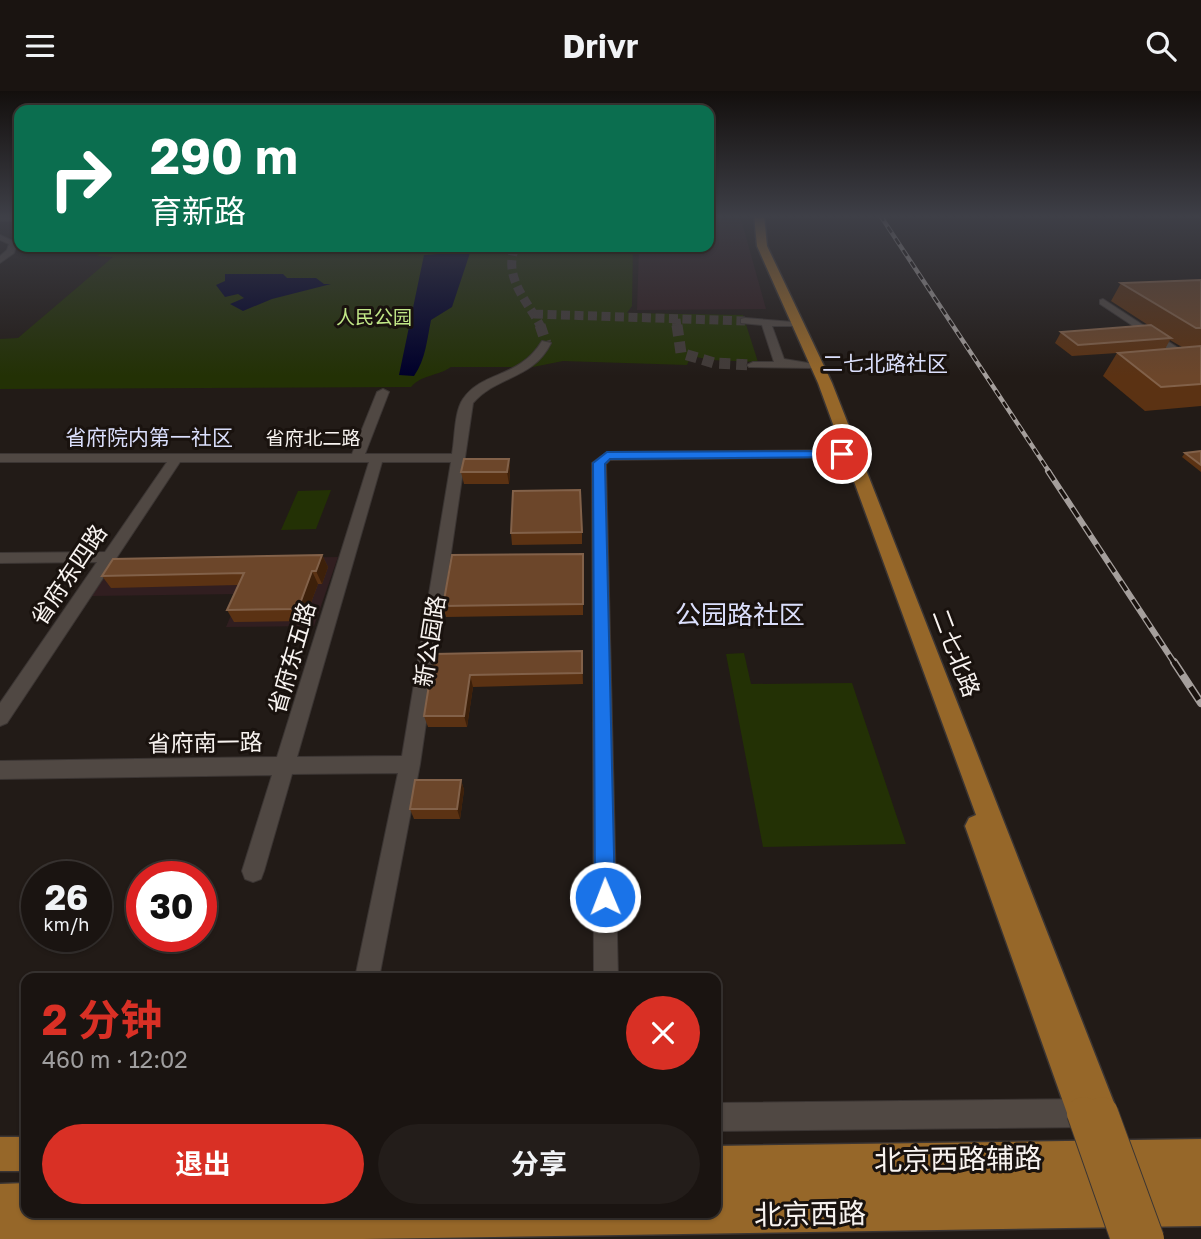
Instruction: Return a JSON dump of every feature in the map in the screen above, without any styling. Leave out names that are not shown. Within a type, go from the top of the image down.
[{"type":"main road","name":"二七北路","points":[[764,269],[789,324],[800,366],[842,454],[1092,1112]]},
{"type":"main road","name":"二七北路","points":[[772,269],[825,383],[1092,1112]]},
{"type":"main road","points":[[1092,1112],[1127,1239]]},
{"type":"main road","points":[[1092,1112],[1148,1239]]},
{"type":"main road","points":[[0,1154],[21,1154]]},
{"type":"main road","name":"北京西路辅路","points":[[721,1163],[1201,1156]]},
{"type":"main road","name":"北京西路","points":[[721,1189],[1201,1182]]},
{"type":"main road","points":[[0,1201],[21,1200]]},
{"type":"main road","name":"北京西路","points":[[721,1217],[1201,1208]]},
{"type":"main road","name":"北京西路","points":[[0,1231],[648,1218]]},
{"type":"street","points":[[1103,302],[1201,368]]},
{"type":"street","points":[[745,321],[789,324]]},
{"type":"street","points":[[766,323],[779,361],[800,366]]},
{"type":"street","name":"新公园路","points":[[368,973],[410,764],[458,458],[471,396],[531,365],[543,352],[546,343]]},
{"type":"street","points":[[753,365],[800,366]]},
{"type":"street","points":[[357,458],[383,392]]},
{"type":"street","points":[[606,973],[599,463],[607,456],[842,454]]},
{"type":"street","name":"省府北二路","points":[[0,458],[458,458]]},
{"type":"street","name":"省府东四路","points":[[0,718],[176,458]]},
{"type":"street","name":"省府东五路","points":[[253,871],[377,458]]},
{"type":"street","points":[[0,558],[109,557]]},
{"type":"street","name":"省府南一路","points":[[0,770],[410,764]]},
{"type":"street","name":"北京西路辅路","points":[[721,1117],[1092,1112]]},
{"type":"shaded area","points":[[638,269],[755,269],[766,309],[637,310]]},
{"type":"shaded area","points":[[338,557],[314,626],[226,627],[240,594],[92,596],[116,560]]},
{"type":"green space","name":"人民公园","points":[[99,269],[633,269],[632,306],[627,313],[743,315],[758,362],[711,360],[691,356],[687,365],[563,361],[533,367],[451,367],[420,380],[411,387],[0,389],[0,339],[18,338]]},
{"type":"green space","points":[[331,490],[316,529],[281,530],[298,491]]},
{"type":"green space","points":[[744,653],[751,684],[852,683],[906,844],[763,847],[726,654]]},
{"type":"water","points":[[421,269],[465,269],[452,307],[431,320],[426,349],[414,376],[399,375]]},
{"type":"water","points":[[225,274],[283,274],[287,278],[316,278],[324,284],[331,284],[272,299],[243,311],[230,304],[244,298],[238,294],[225,297],[216,285],[225,281]]},
{"type":"building","points":[[1201,280],[1201,328],[1196,328],[1121,283]]},
{"type":"building","points":[[1151,325],[1171,338],[1078,345],[1061,332]]},
{"type":"building","points":[[1201,346],[1201,384],[1161,387],[1118,353]]},
{"type":"building","points":[[1201,451],[1201,465],[1185,453]]},
{"type":"building","points":[[464,459],[509,459],[507,472],[461,472]]},
{"type":"building","points":[[580,490],[582,532],[511,533],[513,491]]},
{"type":"building","points":[[583,554],[583,604],[443,606],[452,555]]},
{"type":"building","points":[[322,555],[316,571],[312,571],[298,609],[227,610],[244,573],[102,576],[113,559]]},
{"type":"building","points":[[582,651],[582,673],[470,675],[464,716],[424,716],[434,654]]},
{"type":"building","points":[[415,780],[461,780],[457,809],[410,809]]},
{"type":"tunnel","points":[[512,269],[518,289],[540,326]]},
{"type":"tunnel","points":[[534,314],[745,321]]},
{"type":"tunnel","points":[[676,319],[677,327]]},
{"type":"tunnel","points":[[677,325],[681,353],[714,363],[753,365]]},
{"type":"tunnel","points":[[540,326],[546,343]]},
{"type":"railway","points":[[915,269],[1050,473]]},
{"type":"railway","points":[[1048,471],[1175,664]]},
{"type":"railway","points":[[1174,662],[1201,703]]},
{"type":"district","name":"二七北路社区","points":[[885,364]]},
{"type":"district","name":"省府院内第一社区","points":[[149,438]]},
{"type":"district","name":"公园路社区","points":[[740,615]]},
{"type":"route","points":[[605,897],[599,463],[607,456],[842,454]]}]
